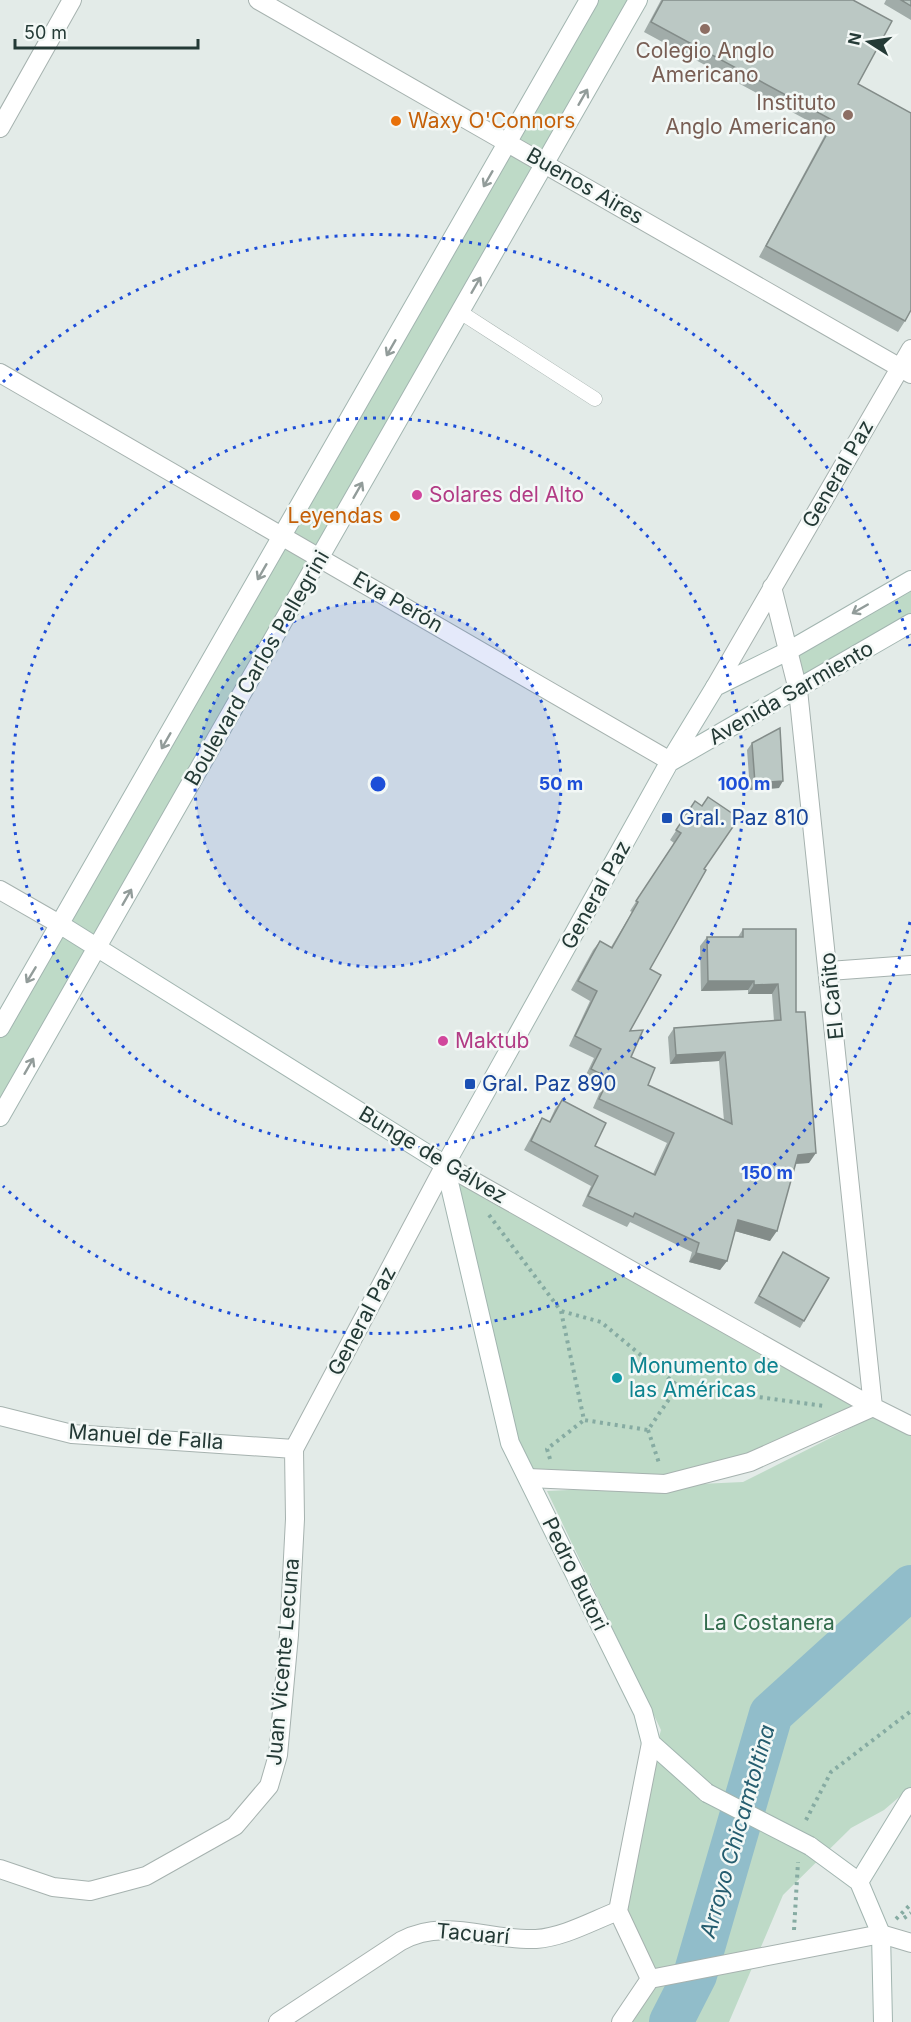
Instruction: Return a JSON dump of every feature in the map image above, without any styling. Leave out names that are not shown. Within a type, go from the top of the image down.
[{"type":"street","points":[[0,128],[72,0]]},
{"type":"street","name":"Buenos Aires","points":[[258,0],[905,371]]},
{"type":"street","name":"Boulevard Carlos Pellegrini","points":[[0,1028],[590,0]]},
{"type":"street","name":"Boulevard Carlos Pellegrini","points":[[0,1117],[638,0]]},
{"type":"street","name":"General Paz","points":[[294,1449],[445,1165],[670,761],[772,588],[905,371],[911,349]]},
{"type":"street","name":"Eva Perón","points":[[0,373],[320,556],[670,761]]},
{"type":"street","name":"Avenida Sarmiento","points":[[715,687],[789,650],[911,580]]},
{"type":"street","name":"El Cañito","points":[[772,588],[798,690],[873,1407]]},
{"type":"street","name":"Avenida Sarmiento","points":[[670,761],[798,690],[911,623]]},
{"type":"street","name":"Bunge de Gálvez","points":[[0,890],[61,925],[445,1165],[873,1407],[911,1426]]},
{"type":"street","points":[[829,971],[911,965]]},
{"type":"street","name":"Pedro Butori","points":[[445,1165],[510,1443],[643,1712],[651,1743],[618,1911]]},
{"type":"street","points":[[528,1478],[665,1484],[750,1462],[873,1407]]},
{"type":"street","name":"Manuel de Falla","points":[[0,1416],[72,1434],[294,1449]]},
{"type":"street","name":"Juan Vicente Lecuna","points":[[0,1869],[53,1887],[90,1892],[146,1876],[235,1826],[269,1786],[278,1755],[289,1635],[295,1519],[294,1449]]},
{"type":"street","points":[[651,1743],[707,1793],[859,1882],[881,1934],[883,2022]]},
{"type":"street","points":[[859,1882],[911,1797]]},
{"type":"street","points":[[618,1911],[650,1979]]},
{"type":"street","name":"Tacuarí","points":[[278,2022],[401,1941],[422,1931],[450,1929],[536,1939],[564,1933],[618,1911]]},
{"type":"street","points":[[621,2022],[650,1979],[881,1934],[911,1943]]},
{"type":"lane","points":[[460,312],[595,399]]},
{"type":"path","points":[[488,1215],[561,1311],[584,1420]]},
{"type":"path","points":[[561,1311],[601,1322],[678,1386],[830,1407]]},
{"type":"path","points":[[648,1430],[678,1386]]},
{"type":"path","points":[[557,1479],[547,1449],[584,1420],[648,1430]]},
{"type":"path","points":[[648,1430],[655,1452]]},
{"type":"path","points":[[805,1822],[831,1772],[911,1711]]},
{"type":"path","points":[[792,1952],[804,1851]]},
{"type":"green space","points":[[591,0],[635,0],[545,163],[511,139]]},
{"type":"green space","points":[[509,142],[545,165],[0,1117],[0,1031]]},
{"type":"green space","points":[[911,580],[911,623],[798,690],[790,650]]},
{"type":"green space","points":[[445,1165],[873,1407],[665,1484],[528,1478]]},
{"type":"green space","name":"La Costanera","points":[[872,1417],[911,1427],[911,1787],[884,1810],[851,1828],[783,1895],[729,2022],[620,2022],[650,1979],[622,1912],[640,1807],[661,1730],[547,1491],[743,1482]]},
{"type":"building","points":[[663,0],[853,0],[892,21],[858,84],[911,113],[911,310],[905,321],[766,246],[834,121],[651,22]]},
{"type":"building","points":[[901,0],[911,0],[911,6]]},
{"type":"building","points":[[780,728],[783,781],[755,783],[752,743]]},
{"type":"building","points":[[708,797],[739,818],[704,869],[706,870],[650,969],[661,975],[630,1031],[643,1030],[631,1057],[655,1068],[648,1085],[732,1124],[725,1052],[676,1055],[674,1028],[781,1020],[778,984],[754,985],[754,981],[708,981],[707,937],[743,937],[743,929],[796,929],[796,1012],[805,1012],[816,1153],[798,1155],[777,1231],[738,1220],[727,1261],[696,1253],[699,1243],[635,1213],[633,1217],[588,1196],[598,1176],[531,1141],[542,1118],[550,1122],[562,1100],[606,1123],[595,1146],[655,1175],[674,1133],[599,1099],[609,1078],[591,1069],[601,1049],[575,1036],[597,991],[578,981],[600,941],[612,948],[638,902],[636,901],[681,833],[676,830],[695,801],[702,806]]},
{"type":"building","points":[[783,1252],[829,1278],[804,1321],[759,1296]]},
{"type":"waterway","name":"Arroyo Chicamtoltina","points":[[671,2022],[695,1975],[771,1714],[911,1587]]},
{"type":"place","name":"Colegio Anglo Americano","points":[[705,29]]},
{"type":"place","name":"Instituto Anglo Americano","points":[[848,115]]},
{"type":"place","name":"Waxy O'Connors","points":[[396,121]]},
{"type":"place","name":"Solares del Alto","points":[[417,495]]},
{"type":"place","name":"Leyendas","points":[[395,516]]},
{"type":"place","name":"Gral. Paz 810","points":[[667,818]]},
{"type":"place","name":"Maktub","points":[[443,1041]]},
{"type":"place","name":"Gral. Paz 890","points":[[470,1084]]},
{"type":"place","name":"Monumento de las Américas","points":[[617,1378]]}]
